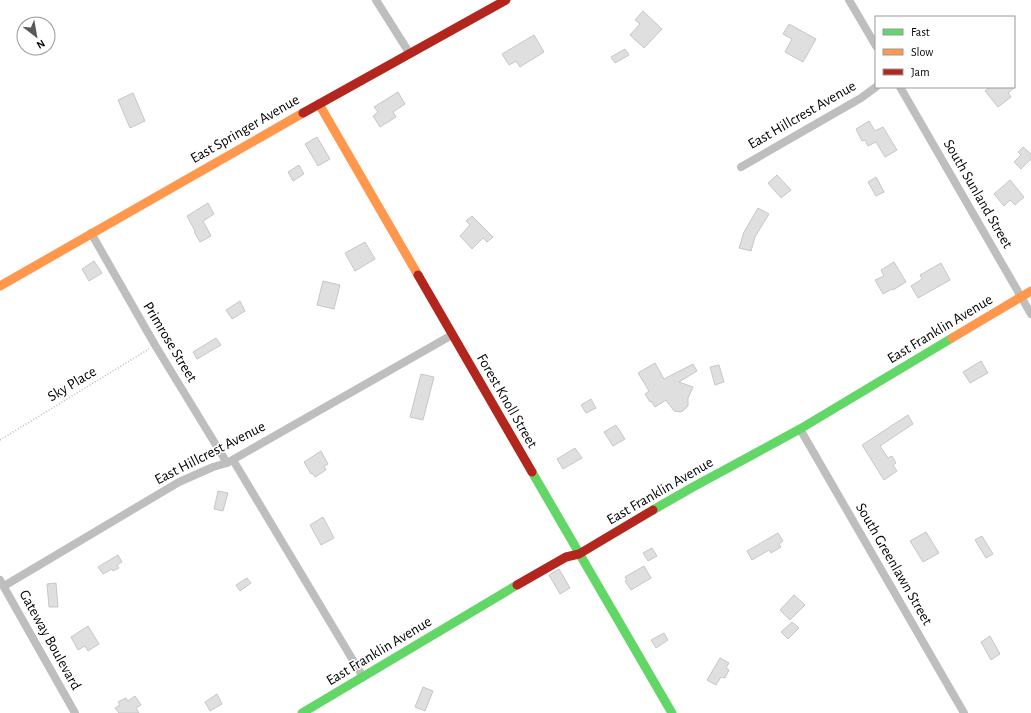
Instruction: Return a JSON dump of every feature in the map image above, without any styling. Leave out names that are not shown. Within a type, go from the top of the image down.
[{"type":"street","points":[[376,0],[410,54]]},
{"type":"street","name":"East Springer Avenue","points":[[0,286],[90,233],[506,0]]},
{"type":"street","points":[[849,0],[875,44]]},
{"type":"street","name":"East Hillcrest Avenue","points":[[741,167],[861,98],[875,88]]},
{"type":"street","name":"South Sunland Street","points":[[901,88],[1031,314]]},
{"type":"street","name":"Forest Knoll Street","points":[[319,104],[672,713]]},
{"type":"street","name":"Primrose Street","points":[[90,233],[155,346],[230,462],[363,677]]},
{"type":"street","name":"East Franklin Avenue","points":[[302,713],[539,572],[566,557],[580,554],[693,487],[800,429],[1031,291]]},
{"type":"street","name":"East Hillcrest Avenue","points":[[2,583],[179,482],[213,467],[230,462],[452,335]]},
{"type":"street","name":"South Greenlawn Street","points":[[800,429],[964,713]]},
{"type":"street","name":"Gateway Boulevard","points":[[2,583],[75,713]]},
{"type":"path","name":"Sky Place","points":[[0,440],[155,346]]},
{"type":"building","points":[[643,11],[662,29],[644,48],[630,35],[640,24],[635,20]]},
{"type":"building","points":[[789,24],[816,39],[803,62],[785,52],[792,39],[783,34]]},
{"type":"building","points":[[534,35],[544,52],[520,67],[516,61],[509,65],[502,54]]},
{"type":"building","points":[[625,49],[629,55],[615,63],[611,57]]},
{"type":"building","points":[[989,88],[1014,88],[1008,93],[1011,97],[998,107],[985,91]]},
{"type":"building","points":[[398,92],[405,104],[393,112],[396,117],[380,127],[373,116],[378,112],[374,107]]},
{"type":"building","points":[[133,93],[145,121],[130,128],[118,100]]},
{"type":"building","points":[[869,121],[875,131],[883,127],[897,150],[885,157],[876,142],[868,146],[865,140],[862,141],[856,129]]},
{"type":"building","points":[[317,137],[330,159],[318,166],[305,144]]},
{"type":"building","points":[[1023,147],[1031,154],[1031,159],[1021,169],[1014,162],[1021,155],[1018,152]]},
{"type":"building","points":[[299,165],[304,174],[293,181],[288,172]]},
{"type":"building","points":[[777,175],[791,190],[781,198],[768,183]]},
{"type":"building","points":[[876,177],[884,192],[876,196],[868,182]]},
{"type":"building","points":[[1010,180],[1024,197],[1015,205],[1010,200],[1004,206],[994,194]]},
{"type":"building","points":[[208,203],[214,214],[203,221],[211,236],[200,242],[187,216]]},
{"type":"building","points":[[758,208],[769,214],[755,237],[751,251],[739,248],[744,232]]},
{"type":"building","points":[[472,216],[493,237],[487,242],[483,238],[472,249],[460,236],[470,225],[466,221]]},
{"type":"building","points":[[365,242],[375,259],[355,271],[345,253]]},
{"type":"building","points":[[94,261],[102,273],[89,281],[82,269]]},
{"type":"building","points":[[894,262],[906,282],[883,294],[875,280],[884,276],[881,270]]},
{"type":"building","points":[[941,263],[950,280],[918,298],[911,286],[922,279],[920,275]]},
{"type":"building","points":[[323,281],[340,285],[334,309],[317,305]]},
{"type":"building","points":[[240,301],[245,311],[232,319],[226,310]]},
{"type":"building","points":[[216,338],[221,345],[197,359],[193,352]]},
{"type":"building","points":[[981,361],[988,373],[970,383],[963,372]]},
{"type":"building","points":[[655,363],[664,379],[693,364],[697,371],[679,382],[693,387],[688,398],[688,406],[683,411],[674,411],[666,400],[655,407],[645,394],[649,391],[638,373]]},
{"type":"building","points":[[719,365],[724,382],[715,385],[710,367]]},
{"type":"building","points":[[421,374],[434,377],[423,420],[410,417]]},
{"type":"building","points":[[591,399],[596,408],[586,413],[581,405]]},
{"type":"building","points":[[908,415],[913,424],[880,446],[888,458],[892,456],[896,463],[893,465],[897,471],[884,480],[862,445]]},
{"type":"building","points":[[616,425],[625,439],[613,446],[604,432]]},
{"type":"building","points":[[575,448],[582,458],[563,469],[557,459]]},
{"type":"building","points":[[321,451],[328,464],[324,466],[326,470],[315,477],[312,473],[311,474],[304,462]]},
{"type":"building","points":[[218,491],[228,493],[223,511],[214,509]]},
{"type":"building","points":[[323,517],[334,538],[321,545],[310,525]]},
{"type":"building","points":[[926,532],[939,553],[923,562],[910,541]]},
{"type":"building","points":[[778,533],[783,541],[779,544],[781,547],[771,553],[769,550],[752,560],[747,551]]},
{"type":"building","points":[[982,536],[993,554],[986,558],[975,540]]},
{"type":"building","points":[[652,548],[657,556],[648,561],[643,553]]},
{"type":"building","points":[[118,555],[122,562],[117,565],[119,568],[113,571],[112,569],[103,574],[98,567]]},
{"type":"building","points":[[644,566],[651,578],[631,590],[625,581],[627,580],[625,577]]},
{"type":"building","points":[[559,569],[570,588],[560,594],[549,575]]},
{"type":"building","points":[[247,578],[251,583],[240,591],[236,585]]},
{"type":"building","points":[[56,583],[58,607],[49,607],[47,584]]},
{"type":"building","points":[[794,595],[805,605],[790,620],[780,610]]},
{"type":"building","points":[[792,622],[799,628],[788,639],[781,632]]},
{"type":"building","points":[[88,626],[99,644],[88,651],[85,646],[78,650],[71,637]]},
{"type":"building","points":[[664,633],[668,640],[656,648],[651,640]]},
{"type":"building","points":[[990,636],[1000,654],[991,660],[981,642]]},
{"type":"building","points":[[720,658],[729,663],[726,668],[729,670],[725,678],[721,677],[716,685],[707,680]]},
{"type":"building","points":[[423,687],[433,691],[425,711],[415,707]]},
{"type":"building","points":[[217,694],[222,704],[210,711],[205,702]]},
{"type":"building","points":[[135,696],[141,705],[136,708],[139,713],[119,713],[115,708],[120,705],[118,702],[126,698],[128,701]]},
{"type":"traffic: fast","points":[[653,510],[800,429],[952,338]]},
{"type":"traffic: fast","points":[[532,472],[672,713]]},
{"type":"traffic: fast","points":[[302,713],[517,585]]},
{"type":"traffic: slow","points":[[319,104],[418,275]]},
{"type":"traffic: slow","points":[[0,286],[303,113]]},
{"type":"traffic: slow","points":[[952,338],[1031,291]]},
{"type":"traffic: jam","points":[[303,113],[506,0]]},
{"type":"traffic: jam","points":[[418,275],[532,472]]},
{"type":"traffic: jam","points":[[517,585],[566,557],[579,554],[653,510]]}]
